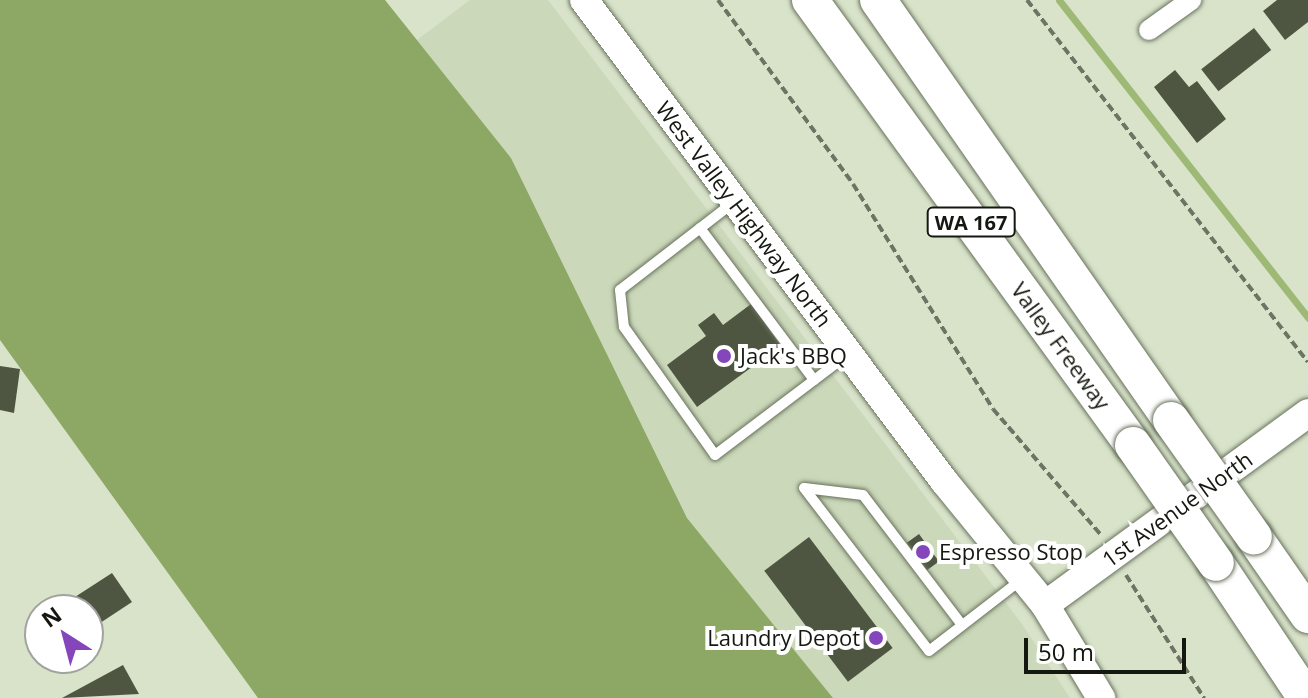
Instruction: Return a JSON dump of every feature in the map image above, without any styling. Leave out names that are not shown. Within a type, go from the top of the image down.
[{"type":"highway","name":"Valley Freeway","points":[[810,0],[1133,445],[1306,698]]},
{"type":"highway","name":"WA 167","points":[[878,0],[1308,615]]},
{"type":"main road","name":"West Valley Highway North","points":[[584,0],[849,354],[1045,605],[1101,698]]},
{"type":"main road","name":"1st Avenue North","points":[[1045,605],[1308,413]]},
{"type":"street","points":[[1149,30],[1191,0]]},
{"type":"lane","points":[[735,202],[620,290],[624,327],[715,455],[849,354]]},
{"type":"lane","points":[[700,228],[814,380]]},
{"type":"lane","points":[[962,625],[863,495],[804,488],[929,651],[1023,578]]},
{"type":"path","points":[[718,0],[853,184],[993,409],[1093,523],[1204,698]]},
{"type":"path","points":[[1027,0],[1308,362]]},
{"type":"shaded area","points":[[470,0],[548,0],[1022,624],[1070,698],[833,698],[687,518],[511,158],[417,40]]},
{"type":"green space","points":[[0,0],[385,0],[511,158],[687,518],[833,698],[258,698],[0,340]]},
{"type":"building","points":[[1277,0],[1308,0],[1308,22],[1285,40],[1263,11]]},
{"type":"building","points":[[1254,28],[1271,50],[1218,91],[1201,69]]},
{"type":"building","points":[[1175,70],[1189,87],[1197,81],[1226,119],[1197,143],[1154,87]]},
{"type":"building","name":"Jack's BBQ","points":[[751,304],[781,346],[697,407],[667,365],[706,336],[698,325],[714,313],[723,325]]},
{"type":"building","points":[[0,366],[20,369],[14,413],[0,410]]},
{"type":"building","name":"Espresso Stop","points":[[919,534],[939,562],[927,570],[907,543]]},
{"type":"building","points":[[809,537],[893,648],[848,682],[764,571]]},
{"type":"building","points":[[112,573],[132,602],[104,620],[104,594],[80,594]]},
{"type":"building","points":[[123,665],[139,694],[62,698]]},
{"type":"waterway","points":[[1059,0],[1308,318]]},
{"type":"place","name":"Jack's BBQ","points":[[724,356]]},
{"type":"place","name":"Espresso Stop","points":[[923,552]]},
{"type":"place","name":"Laundry Depot","points":[[876,638]]}]
